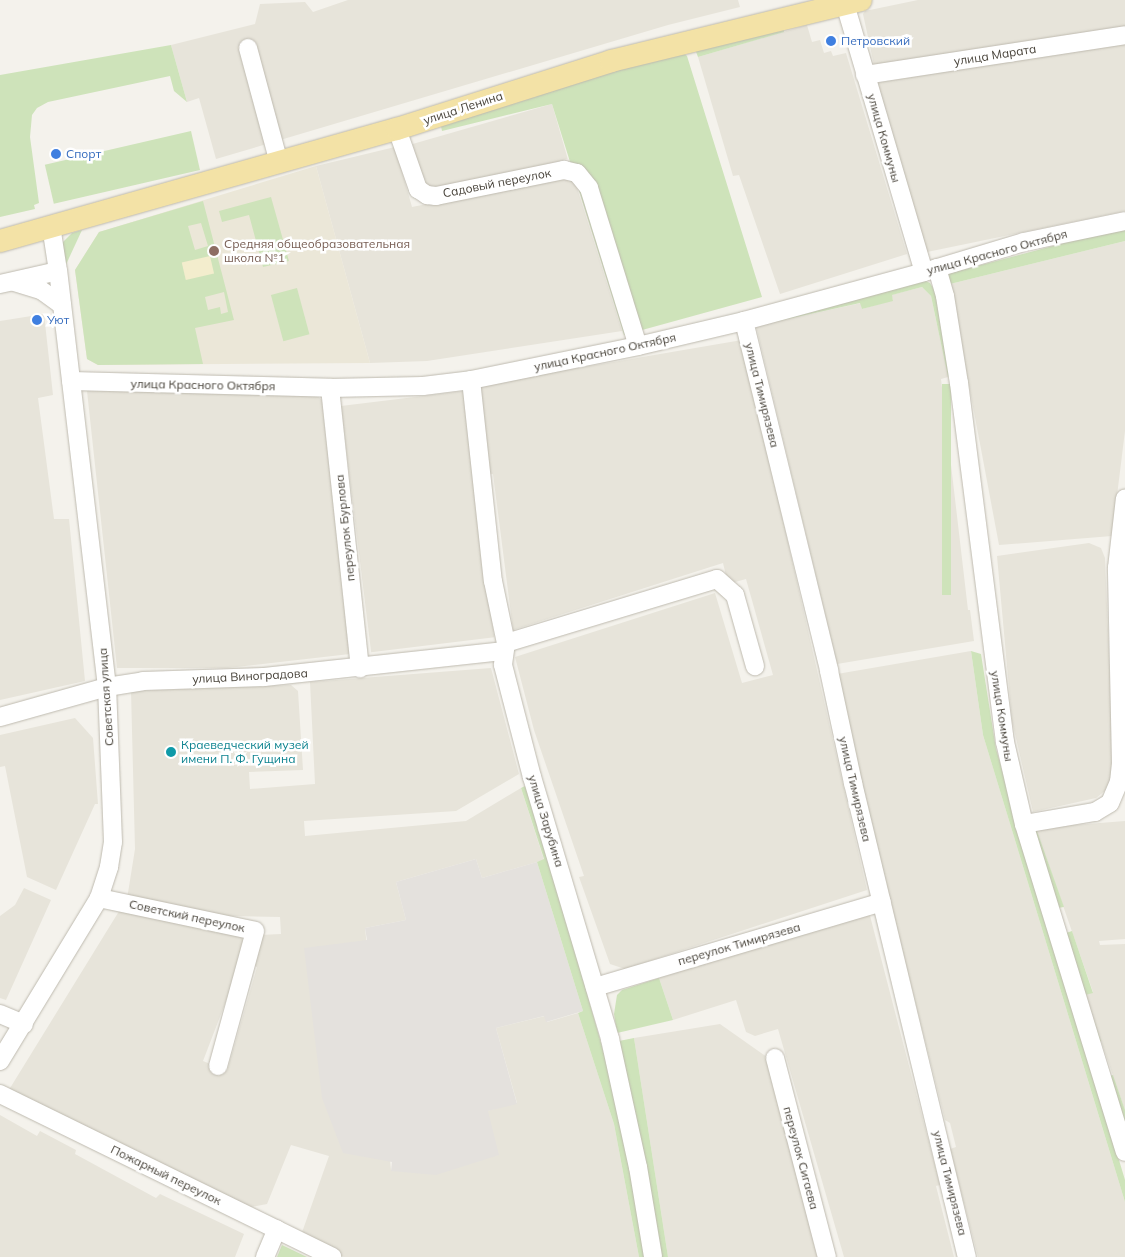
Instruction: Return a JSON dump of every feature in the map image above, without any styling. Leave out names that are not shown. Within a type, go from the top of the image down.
[{"type":"main road","name":"улица Ленина","points":[[0,241],[397,129],[611,61],[853,2]]},
{"type":"street","name":"улица Коммуны","points":[[853,2],[865,75],[930,270],[945,296],[960,392],[1005,742],[1024,824],[1125,1152]]},
{"type":"street","name":"улица Марата","points":[[865,75],[1125,35]]},
{"type":"street","points":[[248,48],[279,163]]},
{"type":"street","name":"Садовый переулок","points":[[397,129],[418,189],[427,195],[436,196],[564,170],[578,173],[589,188],[638,346]]},
{"type":"street","name":"улица Красного Октября","points":[[71,382],[330,388],[423,386],[471,380],[638,346],[744,321],[1024,242],[1125,221]]},
{"type":"street","name":"Советская улица","points":[[0,1061],[99,898],[109,867],[114,822],[107,687],[55,249],[58,225]]},
{"type":"street","points":[[6,283],[58,271]]},
{"type":"street","points":[[6,283],[41,290],[62,305]]},
{"type":"street","name":"улица Тимирязева","points":[[744,321],[967,1257]]},
{"type":"street","name":"улица Зарубина","points":[[471,380],[493,580],[504,647],[503,665],[532,777],[596,986],[610,1039],[638,1168],[653,1257]]},
{"type":"street","name":"переулок Бурлова","points":[[330,388],[360,668]]},
{"type":"street","points":[[1024,824],[1095,812],[1110,803],[1119,782],[1121,764],[1117,568],[1118,541],[1125,498]]},
{"type":"street","name":"улица Виноградова","points":[[0,717],[107,687],[143,681],[264,677],[360,668],[504,647],[717,579],[735,595],[755,666]]},
{"type":"street","name":"Советский переулок","points":[[99,898],[255,931],[218,1066]]},
{"type":"street","name":"переулок Тимирязева","points":[[596,986],[882,902]]},
{"type":"street","points":[[0,1014],[24,1024]]},
{"type":"street","name":"переулок Сигаева","points":[[775,1058],[827,1257]]},
{"type":"street","name":"Пожарный переулок","points":[[0,1094],[332,1257]]},
{"type":"street","points":[[265,1257],[277,1229]]},
{"type":"shaded area","points":[[348,0],[738,0],[740,7],[668,25],[216,159],[199,98],[187,102],[171,45],[255,24],[260,4],[305,2],[313,12]]},
{"type":"shaded area","points":[[918,0],[1125,0],[1125,28],[874,65],[863,14],[865,11]]},
{"type":"shaded area","points":[[807,25],[812,42],[820,40],[824,53],[831,51],[833,56],[846,53],[907,254],[780,294],[739,175],[733,176],[698,57]]},
{"type":"shaded area","points":[[1125,42],[1125,211],[927,252],[876,83]]},
{"type":"shaded area","points":[[552,104],[568,159],[428,199],[413,144]]},
{"type":"shaded area","points":[[395,147],[412,207],[573,175],[622,331],[427,361],[370,363],[316,166]]},
{"type":"shaded area","name":"Средняя общеобразовательная школа №1","points":[[316,166],[370,363],[98,365],[87,359],[75,270],[99,232]]},
{"type":"shaded area","points":[[1125,241],[1125,431],[1112,536],[999,545],[950,284]]},
{"type":"shaded area","points":[[922,287],[931,296],[948,377],[941,379],[968,610],[970,610],[974,641],[837,664],[756,326],[861,303],[862,309],[893,300],[891,295]]},
{"type":"shaded area","points":[[44,314],[53,395],[38,398],[54,519],[69,519],[85,681],[0,700],[0,321]]},
{"type":"shaded area","points":[[742,340],[867,890],[625,969],[610,964],[579,877],[584,876],[534,730],[515,657],[715,593],[742,683],[773,675],[746,579],[728,584],[723,563],[513,630],[493,474],[489,474],[479,385]]},
{"type":"shaded area","points":[[87,391],[313,393],[322,400],[350,654],[227,668],[117,668]]},
{"type":"shaded area","points":[[464,391],[494,637],[371,652],[341,406]]},
{"type":"shaded area","points":[[1089,543],[1101,548],[1105,558],[1113,747],[1111,786],[1096,798],[1033,812],[1012,721],[997,556]]},
{"type":"shaded area","points":[[971,651],[983,735],[1125,1202],[1125,1257],[978,1257],[950,1149],[956,1147],[950,1123],[945,1120],[868,814],[837,674]]},
{"type":"shaded area","points":[[491,668],[519,774],[456,811],[304,821],[305,836],[466,821],[521,788],[544,860],[482,878],[476,859],[396,882],[406,920],[365,928],[391,1170],[498,1155],[487,1111],[517,1103],[496,1028],[545,1016],[547,1022],[578,1013],[614,1124],[639,1257],[344,1257],[300,1238],[329,1156],[291,1145],[267,1204],[251,1207],[7,1093],[121,908],[233,932],[242,938],[245,947],[241,962],[203,1061],[227,1071],[257,967],[254,966],[260,935],[281,934],[280,917],[229,916],[127,899],[135,849],[131,691],[291,685],[298,691],[303,770],[249,772],[250,789],[315,784],[310,682]]},
{"type":"shaded area","points":[[75,718],[93,738],[98,804],[95,804],[56,890],[27,877],[5,766],[0,767],[0,735]]},
{"type":"shaded area","points":[[1125,821],[1125,939],[1099,941],[1100,945],[1125,944],[1125,1110],[1085,995],[1093,992],[1036,828]]},
{"type":"shaded area","points":[[476,859],[482,878],[537,862],[583,1011],[546,1022],[544,1016],[496,1028],[517,1104],[488,1111],[499,1155],[436,1175],[391,1171],[392,1162],[343,1153],[322,1098],[304,948],[367,940],[365,928],[406,920],[396,882]]},
{"type":"shaded area","points":[[24,888],[51,900],[6,1000],[0,998],[0,916],[15,905]]},
{"type":"shaded area","points":[[869,912],[940,1185],[936,1186],[954,1257],[844,1257],[778,1029],[755,1036],[746,1032],[736,1000],[673,1020],[659,978]]},
{"type":"shaded area","points":[[720,1024],[767,1057],[821,1257],[668,1257],[634,1038]]},
{"type":"shaded area","points":[[0,1115],[37,1136],[40,1131],[76,1150],[75,1154],[156,1198],[160,1194],[244,1234],[235,1257],[0,1257]]},
{"type":"green space","points":[[783,27],[784,32],[698,57],[695,49]]},
{"type":"green space","points":[[171,45],[187,102],[174,91],[170,76],[48,102],[37,108],[32,115],[30,137],[39,203],[34,205],[35,209],[0,217],[0,75]]},
{"type":"green space","points":[[677,52],[684,53],[687,56],[762,297],[624,335],[552,104],[442,131],[440,122]]},
{"type":"green space","points":[[191,131],[200,170],[54,204],[45,165]]},
{"type":"green space","points":[[271,197],[289,261],[263,267],[249,215],[222,222],[219,211]]},
{"type":"green space","points":[[203,201],[234,320],[195,328],[203,364],[98,365],[87,359],[75,270],[99,232]],"holes":[[[201,223],[208,246],[195,250],[188,226]],[[224,292],[228,312],[221,314],[220,307],[208,310],[205,297]]]},
{"type":"green space","points":[[1125,227],[1125,241],[950,284],[947,274]]},
{"type":"green space","points":[[82,230],[63,271],[63,242],[72,233]]},
{"type":"green space","points":[[924,280],[930,283],[935,291],[950,375],[948,377],[931,296],[922,287],[892,295],[893,301],[862,309],[860,303],[756,326]]},
{"type":"green space","points":[[297,288],[309,334],[283,341],[271,295]]},
{"type":"green space","points":[[942,384],[951,384],[951,595],[942,595]]},
{"type":"green space","points":[[971,651],[981,654],[996,749],[1125,1180],[1125,1202],[983,735]]},
{"type":"green space","points":[[525,786],[530,791],[623,1121],[646,1257],[639,1257],[614,1124],[578,1013],[583,1011],[537,862],[544,859],[521,788]]},
{"type":"green space","points":[[1034,828],[1036,828],[1064,907],[1057,908]]},
{"type":"green space","points":[[1072,931],[1093,993],[1085,995],[1101,1041],[1097,1043],[1063,934]]},
{"type":"green space","points":[[659,978],[673,1020],[617,1033],[614,1014],[617,995],[622,990]]},
{"type":"green space","points":[[634,1038],[668,1257],[658,1257],[619,1041]]},
{"type":"green space","points":[[1113,1075],[1125,1110],[1125,1137],[1106,1077]]},
{"type":"green space","points":[[282,1245],[307,1257],[277,1257]]},
{"type":"sand","points":[[210,256],[214,274],[186,280],[182,263]]},
{"type":"place","name":"Петровский","points":[[831,41]]},
{"type":"place","name":"Спорт","points":[[56,154]]},
{"type":"place","name":"Средняя общеобразовательная школа №1","points":[[214,251]]},
{"type":"place","name":"Уют","points":[[37,320]]},
{"type":"place","name":"Краеведческий музей имени П. Ф. Гущина","points":[[171,752]]}]
